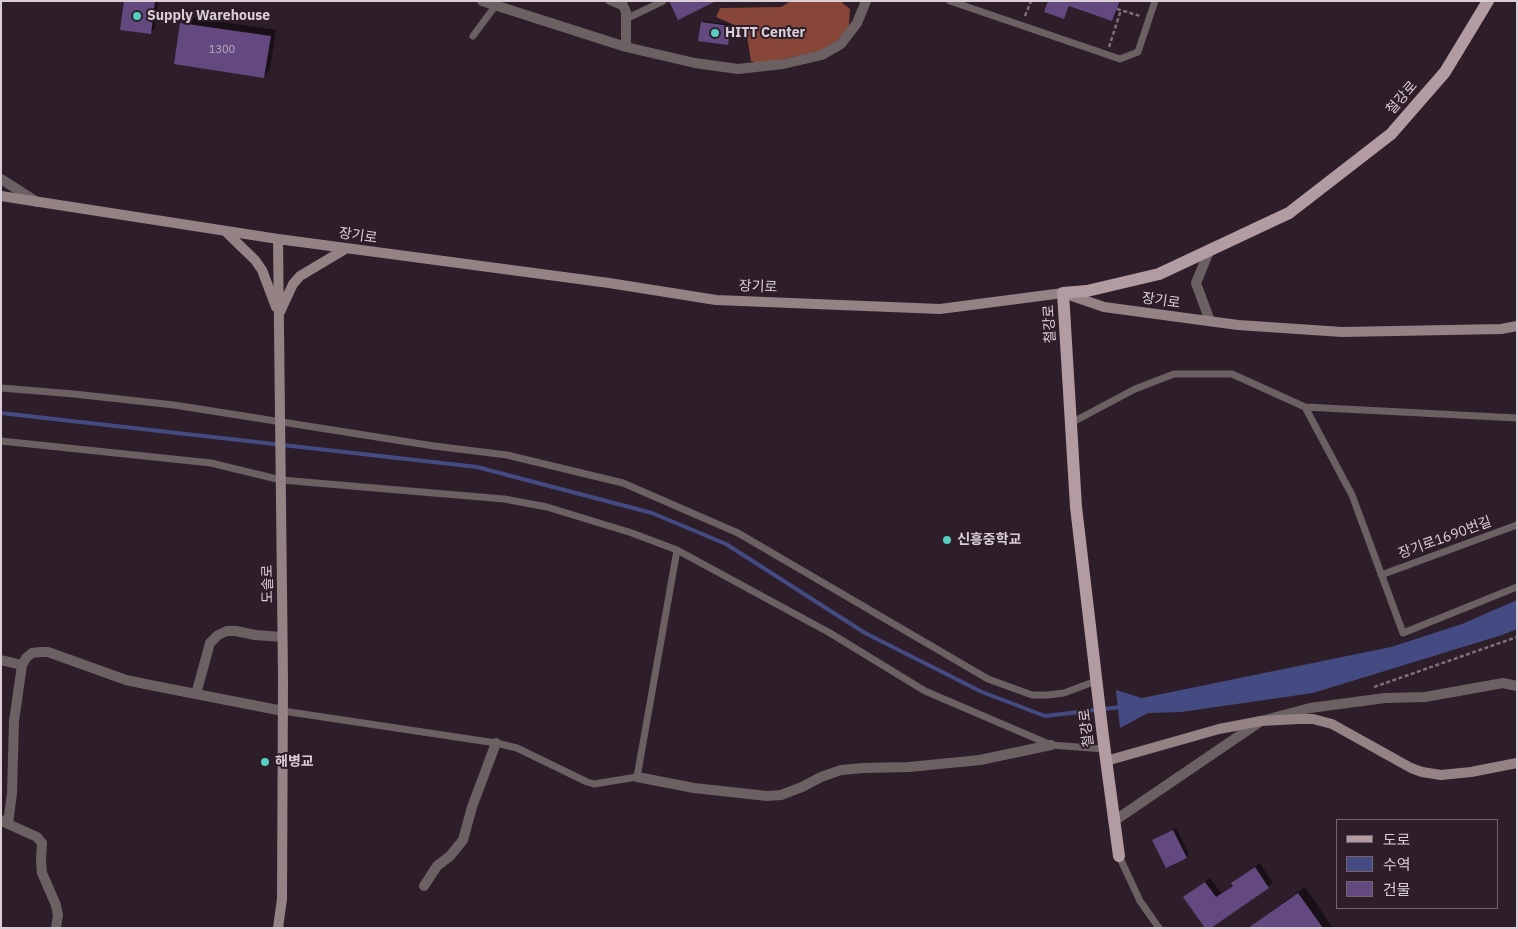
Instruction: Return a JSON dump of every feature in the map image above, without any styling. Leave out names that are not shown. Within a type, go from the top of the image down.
[{"type":"main road","name":"철강로","points":[[1119,856],[1104,749],[1076,507],[1063,293],[1087,290],[1159,274],[1289,212],[1391,134],[1445,72],[1488,1]]},
{"type":"main road","name":"장기로","points":[[1,196],[278,239],[599,282],[716,300],[940,309],[1063,293],[1104,307],[1238,325],[1342,332],[1502,329],[1517,326]]},
{"type":"main road","points":[[225,231],[256,260],[262,270],[279,315]]},
{"type":"main road","name":"도솔로","points":[[278,239],[283,711],[282,899],[278,928]]},
{"type":"main road","points":[[279,315],[293,284],[300,276],[347,248]]},
{"type":"main road","points":[[1104,749],[1261,721],[1313,719],[1332,724],[1411,768],[1422,772],[1441,775],[1464,773],[1494,769],[1517,763]]},
{"type":"street","points":[[482,1],[626,47],[695,63],[738,69],[784,64],[822,54],[841,44],[857,23],[866,1]]},
{"type":"street","points":[[622,4],[626,12],[626,47]]},
{"type":"street","points":[[1,179],[38,202]]},
{"type":"street","points":[[1210,249],[1196,282],[1210,321]]},
{"type":"street","points":[[196,694],[210,643],[218,635],[227,631],[236,631],[255,636],[282,637]]},
{"type":"street","points":[[56,928],[58,915],[56,905],[42,873],[42,843],[37,837],[5,822],[12,793],[14,721],[22,665],[26,658],[32,654],[48,652],[126,680],[283,711]]},
{"type":"street","points":[[1,660],[22,665]]},
{"type":"street","points":[[1114,821],[1261,721],[1329,705],[1385,698],[1425,697],[1503,683],[1517,686]]},
{"type":"street","points":[[424,886],[437,866],[450,856],[463,840],[472,807],[496,744]]},
{"type":"street","points":[[637,777],[694,788],[767,796],[781,795],[841,770],[909,767],[980,760],[1052,745]]},
{"type":"lane","points":[[609,1],[622,4]]},
{"type":"lane","points":[[626,20],[663,1]]},
{"type":"lane","points":[[950,1],[1120,59],[1138,52],[1155,1]]},
{"type":"lane","points":[[474,36],[496,5]]},
{"type":"lane","points":[[1071,423],[1135,389],[1174,374],[1232,374],[1304,407],[1517,418]]},
{"type":"lane","points":[[1,388],[164,404],[281,426],[507,455],[623,483],[738,533],[988,679],[1015,690],[1040,695],[1064,693],[1097,684]]},
{"type":"lane","points":[[1304,407],[1352,495],[1403,633],[1517,587]]},
{"type":"lane","points":[[1,441],[210,463],[281,480],[504,499],[547,507],[632,533],[678,550],[830,633],[925,692],[1052,745],[1104,749]]},
{"type":"lane","name":"장기로1690번길","points":[[1381,575],[1517,525]]},
{"type":"lane","points":[[283,711],[517,748],[594,784],[637,777],[678,550]]},
{"type":"lane","points":[[1119,856],[1140,901],[1159,928]]},
{"type":"path","points":[[1021,26],[1031,1]]},
{"type":"path","points":[[1117,9],[1149,18]]},
{"type":"path","points":[[1107,55],[1122,10]]},
{"type":"path","points":[[1369,689],[1517,637]]},
{"type":"shaded area","points":[[791,1],[840,1],[850,9],[849,26],[845,34],[831,46],[819,51],[760,64],[751,61],[746,30],[716,17],[720,8],[781,7]]},
{"type":"water","points":[[1517,600],[1517,629],[1502,635],[1313,693],[1181,712],[1148,713],[1120,728],[1116,690],[1142,698],[1391,647],[1462,624]]},
{"type":"building","name":"Supply Warehouse","points":[[124,1],[155,1],[151,34],[120,30]]},
{"type":"building","points":[[669,1],[716,1],[678,20]]},
{"type":"building","points":[[1048,1],[1120,1],[1112,21],[1069,6],[1064,19],[1044,12]]},
{"type":"building","name":"HITT Center","points":[[701,22],[731,26],[728,45],[698,41]]},
{"type":"building","points":[[180,23],[271,36],[264,78],[174,64]]},
{"type":"building","points":[[1173,830],[1187,858],[1166,868],[1152,840]]},
{"type":"building","points":[[1255,867],[1269,888],[1211,928],[1205,928],[1183,897],[1205,882],[1216,897],[1233,886],[1231,883]]},
{"type":"building","points":[[1298,893],[1323,928],[1248,928]]},
{"type":"waterway","points":[[1,413],[477,467],[652,513],[726,544],[865,633],[982,692],[1045,716],[1121,707]]},
{"type":"place","name":"Supply Warehouse","points":[[137,16]]},
{"type":"place","name":"HITT Center","points":[[715,33]]},
{"type":"place","name":"신흥중학교","points":[[947,540]]},
{"type":"place","name":"해병교","points":[[265,762]]}]
